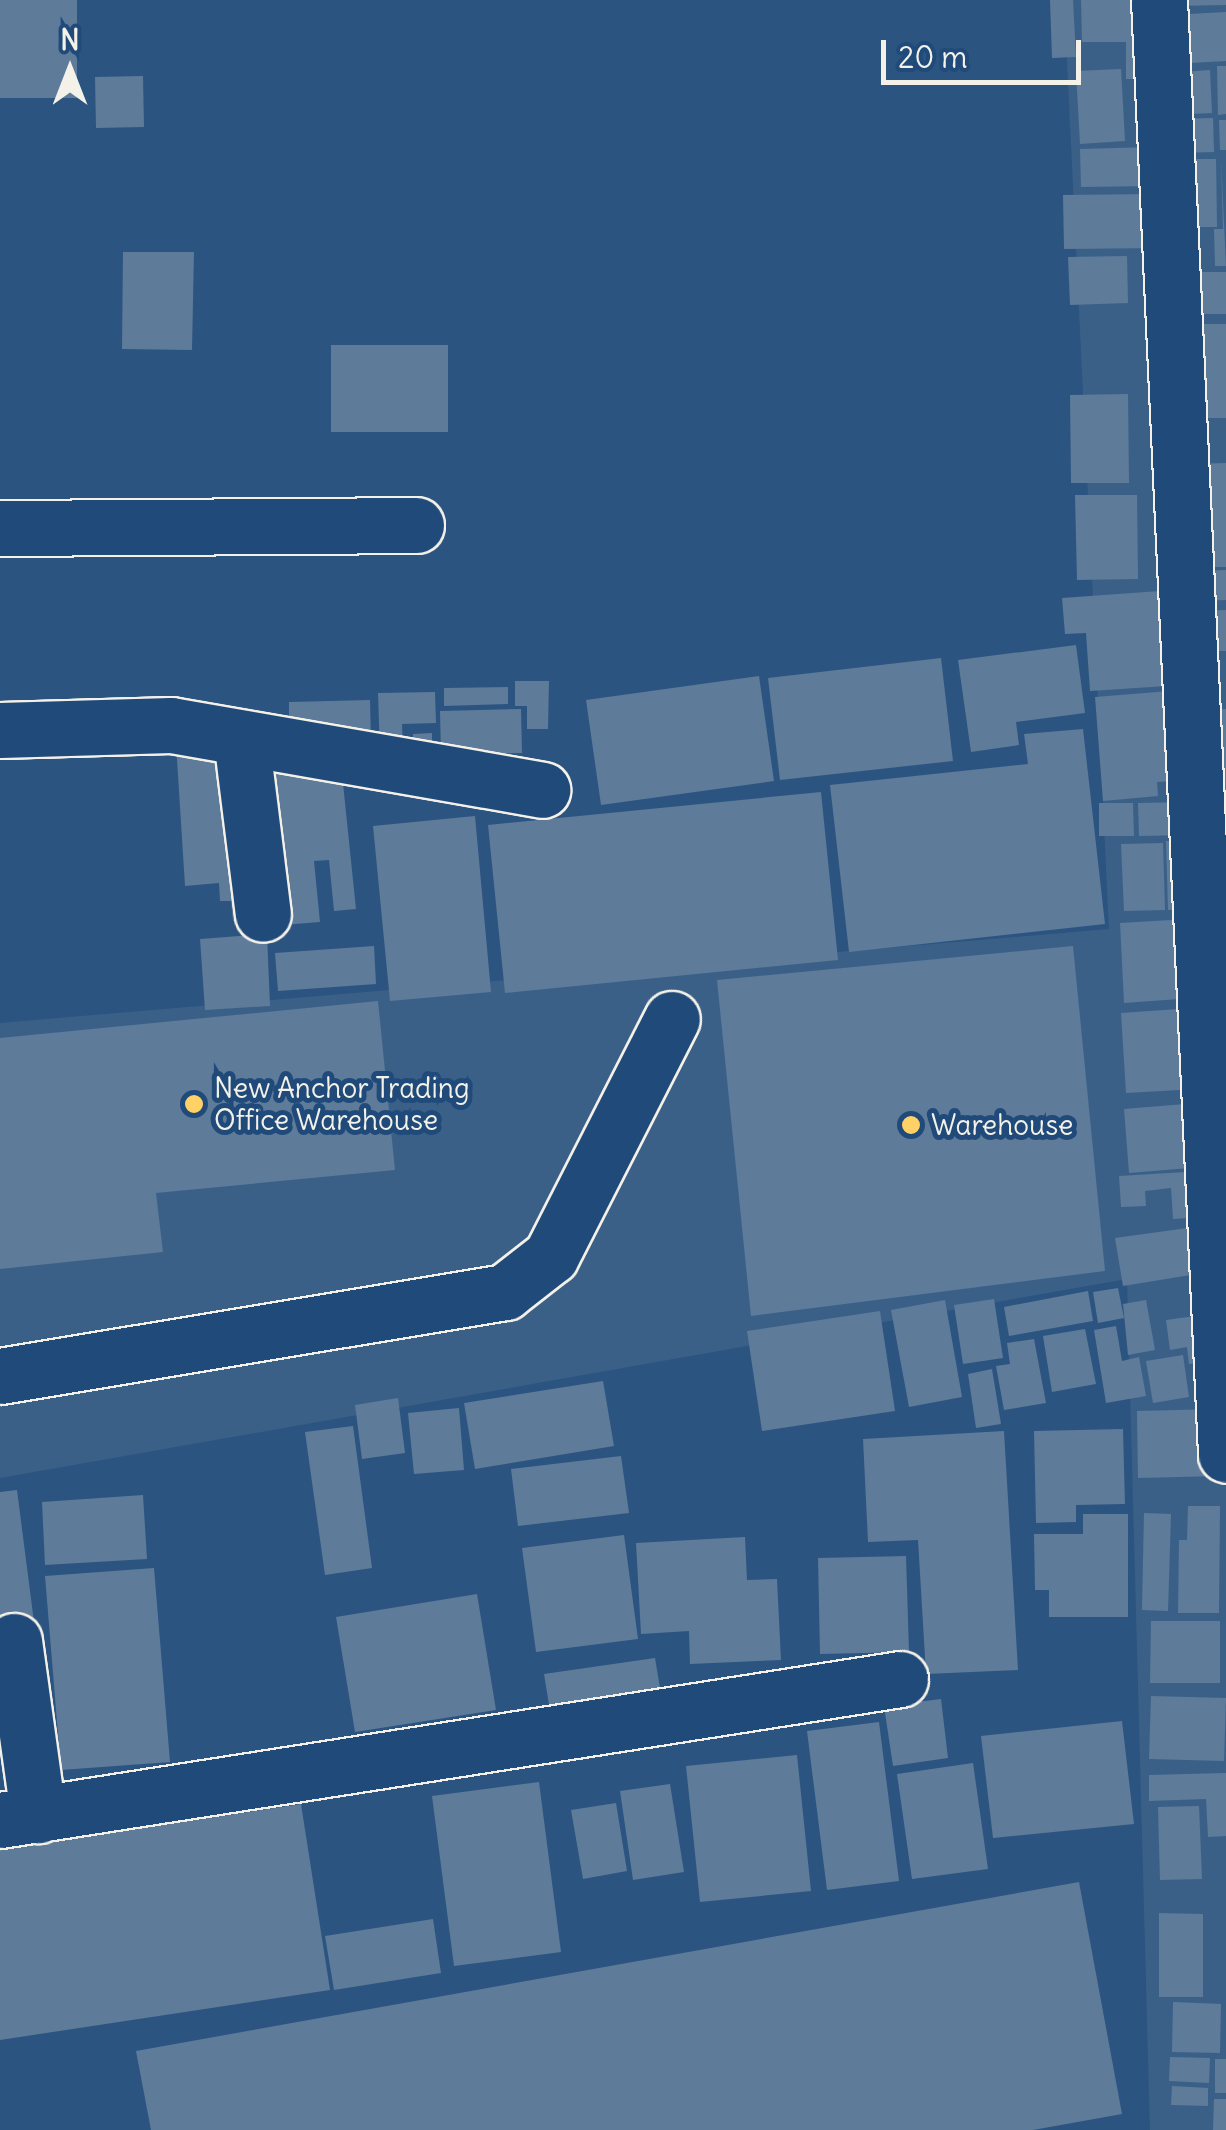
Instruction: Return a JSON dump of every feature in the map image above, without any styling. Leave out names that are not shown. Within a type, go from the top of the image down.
[{"type":"street","points":[[1159,0],[1226,1454]]},
{"type":"street","points":[[0,528],[416,526]]},
{"type":"street","points":[[0,730],[172,726],[542,790]]},
{"type":"street","points":[[241,738],[262,914]]},
{"type":"street","points":[[0,1376],[505,1292],[551,1256],[672,1019]]},
{"type":"street","points":[[14,1641],[19,1817],[900,1679]]},
{"type":"shaded area","points":[[1064,0],[1226,0],[1226,2130],[1150,2130],[1127,1279],[0,1478],[0,1023],[1109,929]]},
{"type":"building","points":[[0,0],[77,0],[77,98],[0,98]]},
{"type":"building","points":[[1050,0],[1073,0],[1076,57],[1052,58]]},
{"type":"building","points":[[1081,0],[1152,0],[1153,79],[1126,79],[1126,42],[1082,42]]},
{"type":"building","points":[[1170,0],[1226,0],[1226,5],[1170,6]]},
{"type":"building","points":[[1226,12],[1226,61],[1172,64],[1170,15]]},
{"type":"building","points":[[1217,66],[1226,66],[1226,114],[1218,115]]},
{"type":"building","points":[[1121,69],[1125,141],[1080,144],[1076,71]]},
{"type":"building","points":[[1210,70],[1212,113],[1169,115],[1167,73]]},
{"type":"building","points":[[143,76],[144,127],[96,128],[95,77]]},
{"type":"building","points":[[1213,118],[1214,152],[1178,153],[1176,119]]},
{"type":"building","points":[[1219,120],[1226,120],[1226,150],[1220,150]]},
{"type":"building","points":[[1153,147],[1154,186],[1081,187],[1080,149]]},
{"type":"building","points":[[1221,158],[1226,266],[1215,266],[1214,229],[1223,229]]},
{"type":"building","points":[[1176,159],[1216,159],[1217,227],[1179,227]]},
{"type":"building","points":[[1158,194],[1159,248],[1064,249],[1063,195]]},
{"type":"building","points":[[123,252],[194,252],[192,350],[122,349]]},
{"type":"building","points":[[1127,256],[1128,303],[1070,305],[1068,257]]},
{"type":"building","points":[[1183,272],[1226,272],[1226,314],[1183,314]]},
{"type":"building","points":[[1201,324],[1226,324],[1226,418],[1203,418]]},
{"type":"building","points":[[331,345],[448,345],[448,432],[331,432]]},
{"type":"building","points":[[1128,394],[1129,483],[1071,483],[1070,395]]},
{"type":"building","points":[[1226,463],[1226,567],[1191,567],[1190,464]]},
{"type":"building","points":[[1075,495],[1137,495],[1138,579],[1077,580]]},
{"type":"building","points":[[1226,570],[1226,600],[1197,601],[1196,571]]},
{"type":"building","points":[[1174,590],[1182,685],[1090,691],[1086,633],[1065,634],[1062,598]]},
{"type":"building","points":[[1226,610],[1226,651],[1196,651],[1195,611]]},
{"type":"building","points":[[1076,645],[1085,713],[1016,722],[1019,745],[971,752],[958,660]]},
{"type":"building","points":[[941,658],[953,761],[780,780],[768,678]]},
{"type":"building","points":[[759,676],[774,781],[601,805],[586,700]]},
{"type":"building","points":[[515,681],[549,681],[548,729],[527,729],[527,706],[515,706]]},
{"type":"building","points":[[508,687],[508,704],[444,706],[444,688]]},
{"type":"building","points":[[1182,690],[1188,780],[1157,782],[1158,796],[1103,801],[1095,697]]},
{"type":"building","points":[[435,692],[436,723],[402,724],[403,753],[380,754],[378,693]]},
{"type":"building","points":[[370,700],[371,743],[289,744],[289,702]]},
{"type":"building","points":[[521,709],[522,753],[441,755],[440,711]]},
{"type":"building","points":[[1226,709],[1226,813],[1211,814],[1206,710]]},
{"type":"building","points":[[1083,729],[1105,924],[849,952],[830,785],[1028,764],[1024,734]]},
{"type":"building","points":[[432,733],[432,757],[414,757],[413,734]]},
{"type":"building","points":[[239,740],[250,920],[233,921],[231,901],[220,901],[219,883],[185,886],[176,744]]},
{"type":"building","points":[[252,750],[341,764],[356,909],[334,911],[329,860],[314,861],[320,922],[270,926]]},
{"type":"building","points":[[821,792],[838,960],[505,993],[488,825]]},
{"type":"building","points":[[1188,802],[1189,835],[1139,836],[1138,803]]},
{"type":"building","points":[[1099,803],[1133,803],[1134,836],[1099,836]]},
{"type":"building","points":[[475,816],[491,992],[390,1001],[373,826]]},
{"type":"building","points":[[1166,841],[1193,841],[1195,909],[1168,910]]},
{"type":"building","points":[[1163,843],[1165,910],[1124,911],[1121,844]]},
{"type":"building","points":[[1188,919],[1193,998],[1124,1003],[1120,923]]},
{"type":"building","points":[[267,934],[270,1006],[205,1010],[200,939]]},
{"type":"building","points":[[374,946],[376,984],[278,991],[275,953]]},
{"type":"building","name":"Warehouse","points":[[1073,946],[1105,1271],[751,1316],[717,980]]},
{"type":"building","name":"New Anchor Trading Office Warehouse","points":[[378,1001],[395,1170],[156,1193],[163,1252],[0,1269],[0,1038]]},
{"type":"building","points":[[1193,1008],[1197,1089],[1126,1093],[1121,1013]]},
{"type":"building","points":[[1197,1103],[1202,1167],[1129,1173],[1124,1109]]},
{"type":"building","points":[[1202,1171],[1205,1217],[1173,1219],[1171,1188],[1145,1191],[1146,1206],[1121,1207],[1119,1176]]},
{"type":"building","points":[[1202,1226],[1209,1272],[1123,1286],[1115,1238]]},
{"type":"building","points":[[1118,1288],[1124,1318],[1098,1323],[1093,1292]]},
{"type":"building","points":[[1088,1291],[1093,1321],[1009,1336],[1004,1307]]},
{"type":"building","points":[[994,1299],[1003,1358],[963,1364],[954,1305]]},
{"type":"building","points":[[945,1300],[962,1397],[909,1407],[891,1310]]},
{"type":"building","points":[[1146,1300],[1155,1350],[1128,1355],[1123,1304]]},
{"type":"building","points":[[880,1311],[895,1411],[762,1431],[747,1331]]},
{"type":"building","points":[[1210,1314],[1216,1361],[1189,1364],[1187,1347],[1170,1350],[1166,1320]]},
{"type":"building","points":[[1116,1326],[1122,1361],[1139,1357],[1146,1396],[1106,1403],[1094,1330]]},
{"type":"building","points":[[1085,1329],[1096,1384],[1052,1392],[1043,1336]]},
{"type":"building","points":[[1034,1339],[1046,1403],[1004,1410],[996,1366],[1010,1364],[1007,1343]]},
{"type":"building","points":[[1183,1355],[1189,1397],[1153,1403],[1146,1361]]},
{"type":"building","points":[[992,1369],[1001,1424],[976,1428],[968,1374]]},
{"type":"building","points":[[603,1381],[614,1446],[475,1469],[464,1403]]},
{"type":"building","points":[[398,1398],[405,1453],[362,1459],[355,1405]]},
{"type":"building","points":[[459,1408],[464,1470],[414,1474],[408,1413]]},
{"type":"building","points":[[1217,1409],[1219,1476],[1138,1478],[1137,1411]]},
{"type":"building","points":[[353,1426],[372,1568],[325,1575],[305,1432]]},
{"type":"building","points":[[1123,1429],[1125,1504],[1076,1505],[1076,1522],[1036,1523],[1034,1431]]},
{"type":"building","points":[[1004,1431],[1018,1670],[926,1674],[918,1540],[868,1542],[863,1439]]},
{"type":"building","points":[[621,1456],[629,1513],[518,1526],[511,1469]]},
{"type":"building","points":[[17,1490],[34,1622],[0,1626],[0,1492]]},
{"type":"building","points":[[143,1495],[147,1559],[45,1565],[42,1502]]},
{"type":"building","points":[[1188,1506],[1220,1506],[1219,1613],[1178,1613],[1179,1540],[1187,1540]]},
{"type":"building","points":[[1144,1513],[1171,1514],[1168,1611],[1142,1610]]},
{"type":"building","points":[[1083,1514],[1128,1514],[1128,1617],[1049,1617],[1049,1590],[1035,1590],[1034,1534],[1083,1534]]},
{"type":"building","points":[[624,1535],[638,1639],[536,1652],[522,1548]]},
{"type":"building","points":[[745,1537],[747,1580],[777,1579],[781,1660],[690,1664],[689,1631],[641,1634],[636,1543]]},
{"type":"building","points":[[906,1556],[909,1652],[820,1654],[818,1558]]},
{"type":"building","points":[[154,1568],[170,1762],[61,1770],[45,1576]]},
{"type":"building","points":[[477,1594],[496,1710],[355,1732],[336,1617]]},
{"type":"building","points":[[1151,1621],[1220,1621],[1220,1683],[1150,1683]]},
{"type":"building","points":[[655,1658],[661,1694],[550,1711],[544,1674]]},
{"type":"building","points":[[1151,1696],[1226,1698],[1224,1761],[1149,1759]]},
{"type":"building","points":[[941,1699],[948,1758],[893,1766],[884,1706]]},
{"type":"building","points":[[1122,1721],[1134,1824],[993,1838],[981,1736]]},
{"type":"building","points":[[879,1722],[899,1881],[827,1890],[807,1731]]},
{"type":"building","points":[[797,1755],[811,1891],[700,1902],[686,1766]]},
{"type":"building","points":[[973,1763],[988,1869],[912,1879],[897,1774]]},
{"type":"building","points":[[1226,1773],[1226,1836],[1208,1837],[1206,1799],[1149,1801],[1149,1775]]},
{"type":"building","points":[[539,1782],[561,1952],[454,1966],[432,1796]]},
{"type":"building","points":[[670,1784],[684,1872],[633,1880],[620,1791]]},
{"type":"building","points":[[616,1803],[627,1871],[583,1879],[571,1810]]},
{"type":"building","points":[[301,1804],[330,1990],[0,2040],[0,1849]]},
{"type":"building","points":[[1199,1806],[1202,1879],[1160,1880],[1158,1807]]},
{"type":"building","points":[[1079,1882],[1122,2114],[1033,2130],[151,2130],[136,2051]]},
{"type":"building","points":[[1159,1913],[1203,1914],[1203,1997],[1159,1997]]},
{"type":"building","points":[[433,1919],[441,1973],[334,1990],[325,1936]]},
{"type":"building","points":[[1173,2002],[1221,2004],[1220,2053],[1172,2052]]},
{"type":"building","points":[[1170,2057],[1210,2058],[1209,2083],[1169,2081]]},
{"type":"building","points":[[1215,2059],[1226,2059],[1226,2093],[1215,2093]]},
{"type":"building","points":[[1172,2086],[1208,2088],[1208,2106],[1171,2105]]},
{"type":"building","points":[[1214,2099],[1226,2099],[1226,2130],[1213,2130]]},
{"type":"place","name":"New Anchor Trading Office Warehouse","points":[[194,1104]]},
{"type":"place","name":"Warehouse","points":[[911,1125]]}]
